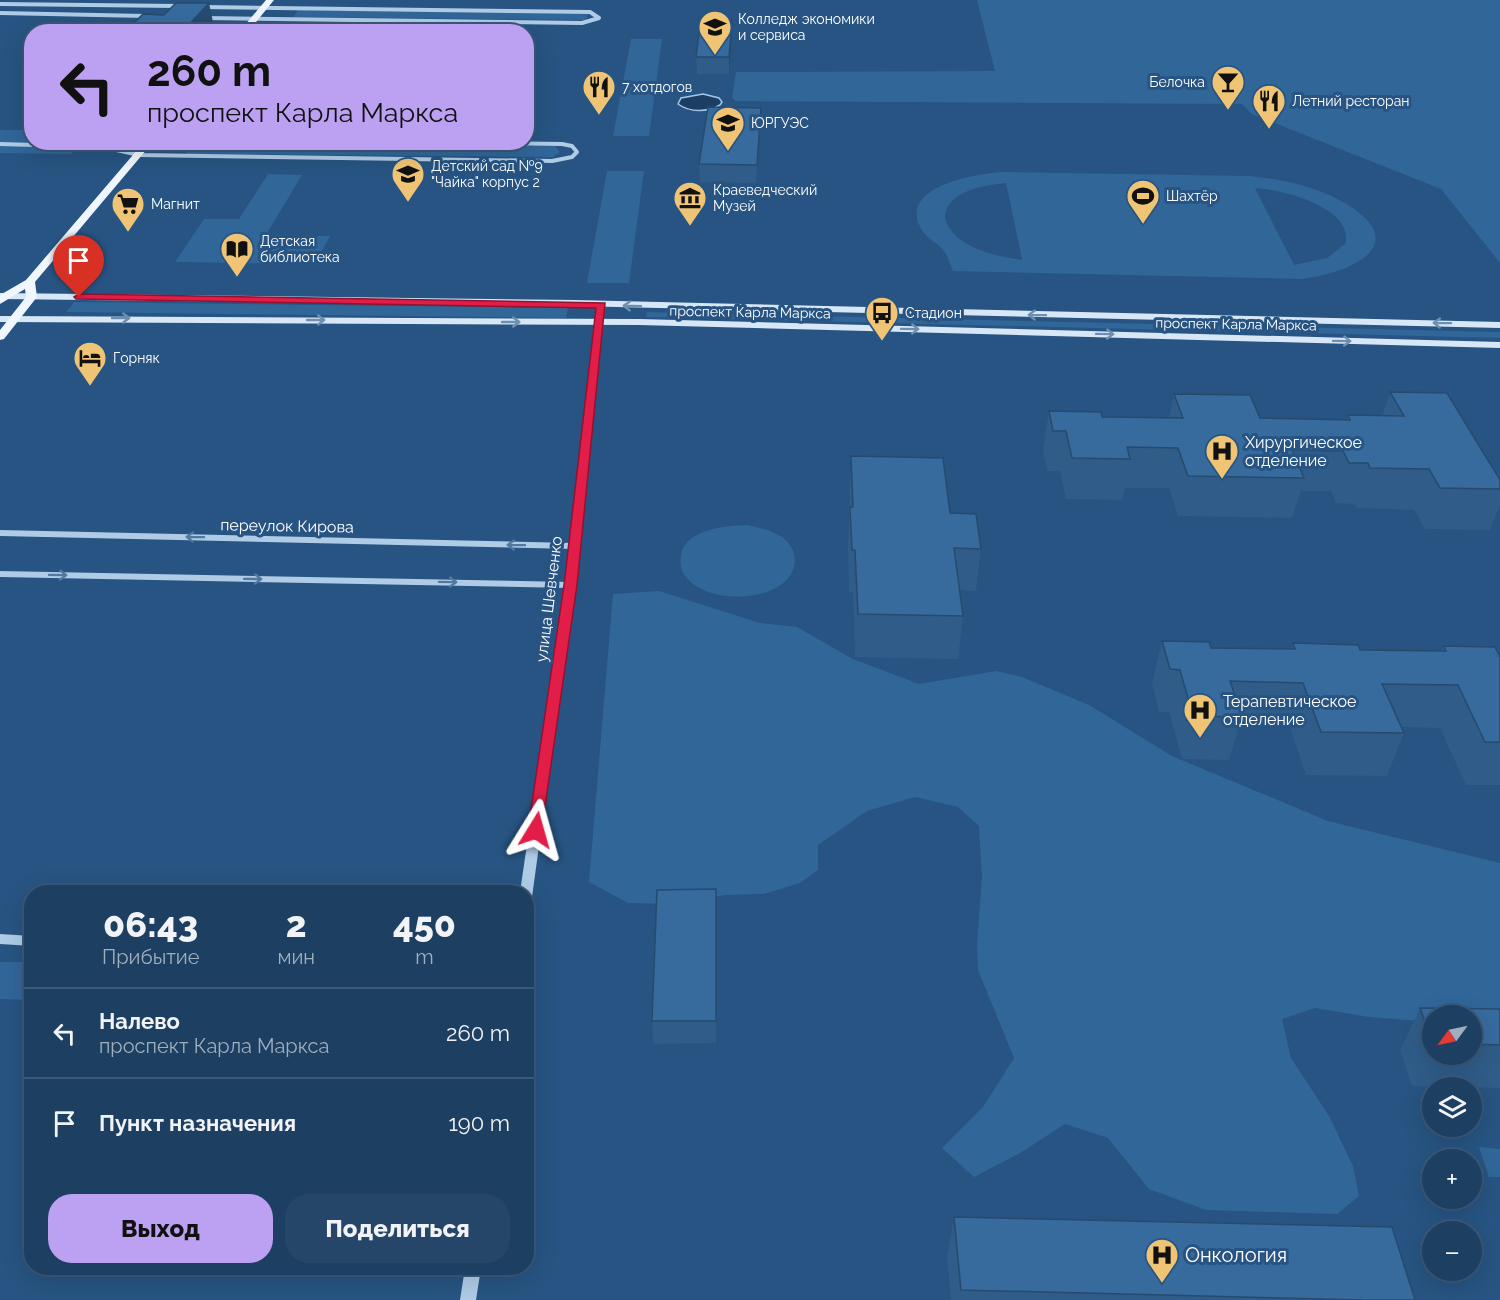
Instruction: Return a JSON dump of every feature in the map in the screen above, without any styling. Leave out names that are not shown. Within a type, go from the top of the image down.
[{"type":"main road","points":[[250,24],[270,0]]},
{"type":"main road","points":[[2,297],[30,282],[142,150]]},
{"type":"main road","points":[[0,337],[32,297],[30,282]]},
{"type":"main road","name":"проспект Карла Маркса","points":[[2,297],[602,305],[1500,325]]},
{"type":"main road","name":"проспект Карла Маркса","points":[[0,319],[599,322],[1500,345]]},
{"type":"street","points":[[0,4],[184,7]]},
{"type":"street","points":[[196,7],[590,12],[599,18],[582,23],[196,17]]},
{"type":"street","points":[[0,14],[150,16]]},
{"type":"street","points":[[0,144],[24,145]]},
{"type":"street","points":[[118,150],[138,154],[552,161],[572,158],[577,152],[572,146],[562,144],[534,144]]},
{"type":"street","name":"улица Шевченко","points":[[528,885],[570,585],[602,305]]},
{"type":"street","name":"переулок Кирова","points":[[0,533],[574,546]]},
{"type":"street","points":[[0,574],[570,585]]},
{"type":"street","points":[[0,939],[24,940]]},
{"type":"street","points":[[468,1300],[472,1275]]},
{"type":"shaded area","points":[[977,0],[1500,0],[1500,263],[1441,189],[1252,114],[1242,104],[736,101],[732,98],[736,72],[995,71]]},
{"type":"shaded area","points":[[298,10],[588,14],[586,20],[293,17]]},
{"type":"shaded area","points":[[631,39],[662,39],[649,136],[613,136]]},
{"type":"shaded area","points":[[703,94],[719,98],[722,102],[720,105],[705,110],[688,109],[678,104],[681,98]]},
{"type":"shaded area","points":[[0,130],[24,130],[24,150],[75,150],[71,154],[0,153]]},
{"type":"shaded area","points":[[534,146],[555,146],[560,152],[553,157],[186,154],[189,150],[534,150]]},
{"type":"shaded area","points":[[607,171],[644,171],[629,283],[587,283]]},
{"type":"shaded area","points":[[1001,172],[1249,176],[1273,179],[1297,184],[1343,202],[1364,217],[1374,231],[1375,243],[1368,254],[1356,263],[1321,276],[1302,279],[953,271],[945,252],[920,227],[917,213],[921,201],[930,192],[959,179]],"holes":[[[1006,183],[1022,259],[1022,260],[977,249],[957,237],[945,218],[952,201],[959,196],[977,188]],[[1255,188],[1297,197],[1328,211],[1339,220],[1345,231],[1345,244],[1327,258],[1294,265]]]},
{"type":"shaded area","points":[[268,174],[302,175],[266,235],[330,236],[315,264],[175,262],[204,219],[239,219]]},
{"type":"shaded area","points":[[74,302],[568,308],[566,318],[66,312]]},
{"type":"shaded area","points":[[647,312],[1500,332],[1500,338],[646,317]]},
{"type":"shaded area","points":[[747,525],[782,537],[792,549],[795,562],[793,569],[779,586],[757,595],[730,596],[704,590],[685,576],[681,566],[681,555],[684,546],[691,539],[708,530]]},
{"type":"shaded area","points":[[659,591],[760,623],[797,627],[853,659],[919,684],[996,671],[1022,677],[1089,705],[1172,756],[1328,821],[1500,863],[1500,1025],[1482,1019],[1482,1005],[1422,1005],[1422,1021],[1369,1017],[1315,1008],[1282,1019],[1291,1058],[1329,1116],[1353,1166],[1359,1196],[1337,1214],[1206,1210],[1149,1189],[1108,1138],[1065,1124],[1020,1153],[974,1177],[942,1148],[983,1107],[1014,1058],[978,970],[977,943],[982,877],[979,826],[958,807],[915,797],[867,811],[818,845],[818,870],[800,883],[764,894],[725,895],[676,904],[628,903],[589,882],[613,594]]},
{"type":"shaded area","points":[[0,962],[24,962],[24,1000],[0,999]]},
{"type":"shaded area","points":[[1479,1147],[1500,1149],[1500,1177],[1489,1177],[1482,1149]]},
{"type":"building","points":[[176,3],[209,3],[189,24],[133,24],[143,14],[164,15]]},
{"type":"building","points":[[705,20],[732,20],[729,57],[696,57],[700,26],[704,26]]},
{"type":"building","points":[[708,107],[761,108],[757,165],[699,164]]},
{"type":"building","points":[[1390,392],[1447,393],[1500,480],[1500,489],[1440,488],[1429,469],[1370,468],[1368,463],[1349,463],[1343,451],[1292,450],[1304,478],[1188,476],[1178,448],[1127,447],[1130,459],[1072,458],[1066,431],[1053,431],[1049,411],[1101,412],[1102,417],[1183,418],[1174,394],[1250,395],[1260,418],[1350,420],[1348,415],[1404,416]]},
{"type":"building","points":[[851,456],[943,458],[950,513],[976,514],[981,549],[954,548],[963,616],[858,614],[850,507],[853,507]]},
{"type":"building","points":[[1162,641],[1209,642],[1211,648],[1295,649],[1293,643],[1358,645],[1360,650],[1446,651],[1443,646],[1495,647],[1500,657],[1500,742],[1485,742],[1458,685],[1382,684],[1404,733],[1321,732],[1303,683],[1230,681],[1242,717],[1193,716],[1180,670],[1170,669]]},
{"type":"building","points":[[716,889],[716,1021],[652,1021],[657,890]]},
{"type":"building","points":[[1482,1009],[1500,1009],[1500,1045],[1482,1044]]},
{"type":"building","points":[[954,1217],[1392,1227],[1415,1300],[961,1290]]},
{"type":"place","name":"Колледж экономики и сервиса","points":[[715,56]]},
{"type":"place","name":"Белочка","points":[[1228,111]]},
{"type":"place","name":"7 хотдогов","points":[[599,116]]},
{"type":"place","name":"Летний ресторан","points":[[1269,130]]},
{"type":"place","name":"ЮРГУЭС","points":[[728,152]]},
{"type":"place","name":"Детский сад №9 \"Чайка\" корпус 2","points":[[408,203]]},
{"type":"place","name":"Шахтёр","points":[[1143,225]]},
{"type":"place","name":"Краеведческий Музей","points":[[690,227]]},
{"type":"place","name":"Магнит","points":[[128,233]]},
{"type":"place","name":"Детская библиотека","points":[[237,278]]},
{"type":"place","name":"Стадион","points":[[882,342]]},
{"type":"place","name":"Горняк","points":[[90,387]]},
{"type":"place","name":"Хирургическое отделение","points":[[1222,480]]},
{"type":"place","name":"Терапевтическое отделение","points":[[1200,739]]},
{"type":"place","name":"Онкология","points":[[1162,1284]]},
{"type":"route","points":[[79,297],[602,305],[570,585],[536,830]]}]
